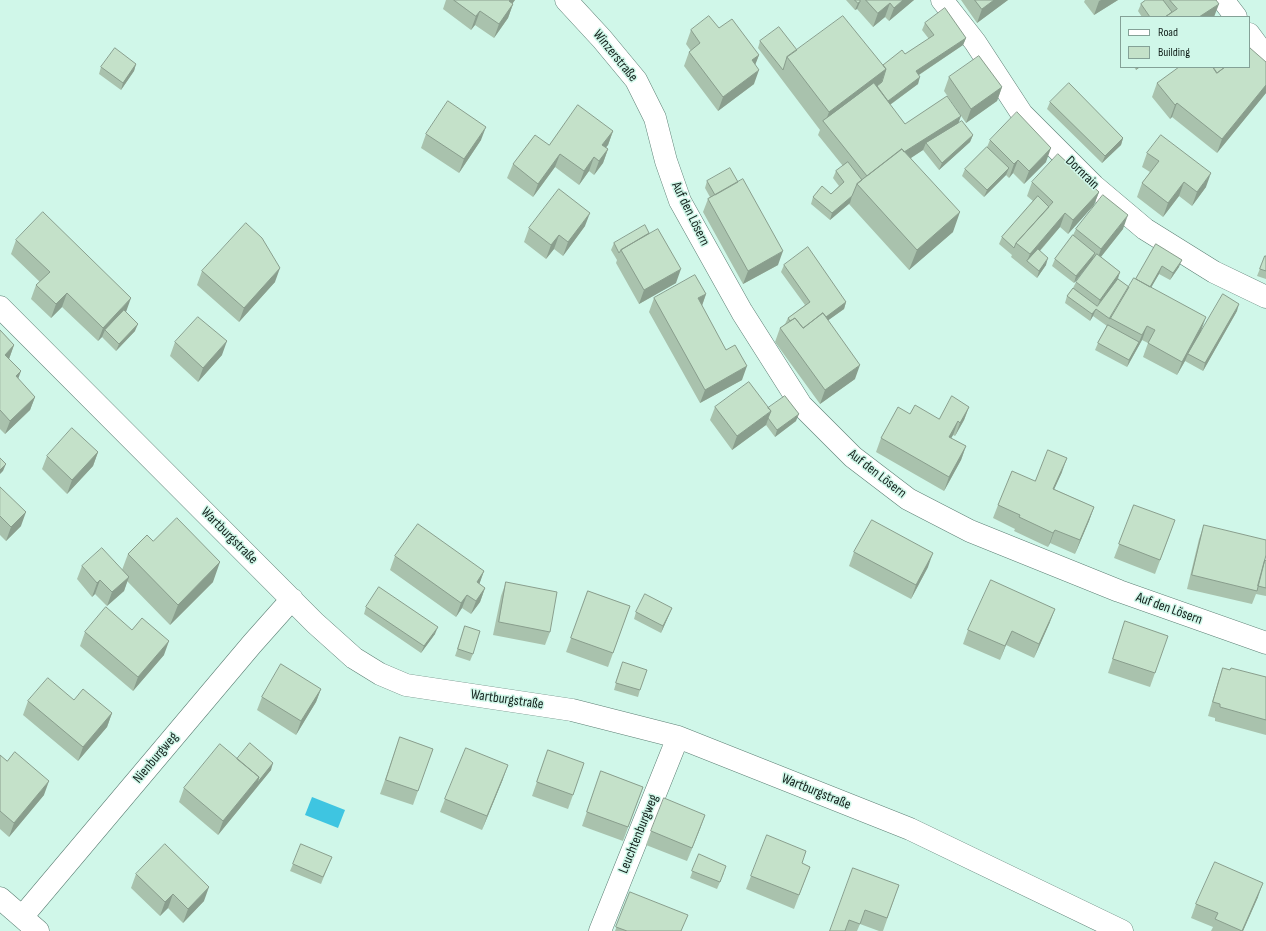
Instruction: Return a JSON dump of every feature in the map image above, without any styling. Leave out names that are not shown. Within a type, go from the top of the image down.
[{"type":"street","name":"Winzerstraße","points":[[566,0],[602,39],[636,80],[655,118]]},
{"type":"street","name":"Dornrain","points":[[942,0],[975,42],[1022,114],[1094,186],[1144,229],[1214,272],[1266,297]]},
{"type":"street","points":[[1223,0],[1235,16]]},
{"type":"street","points":[[1250,35],[1266,57]]},
{"type":"street","name":"Auf den Lösern","points":[[655,118],[666,162],[680,201],[742,312],[801,405],[853,457],[908,499],[970,531],[1119,591],[1266,643]]},
{"type":"street","name":"Wartburgstraße","points":[[0,307],[292,599],[354,658],[380,674],[406,685],[572,710],[678,737],[910,829],[1122,931]]},
{"type":"street","name":"Nienburgweg","points":[[22,917],[252,644],[292,599]]},
{"type":"street","name":"Leuchtenburgweg","points":[[600,931],[678,737]]},
{"type":"street","points":[[0,898],[38,931]]},
{"type":"water","points":[[312,797],[345,810],[338,828],[305,815]]},
{"type":"building","points":[[454,0],[510,0],[509,1],[513,4],[499,24],[480,11],[476,16]]},
{"type":"building","points":[[866,0],[903,0],[894,8],[890,3],[878,13]]},
{"type":"building","points":[[975,0],[994,0],[982,9]]},
{"type":"building","points":[[1146,0],[1163,0],[1172,12],[1166,16],[1149,16],[1141,4]]},
{"type":"building","points":[[1170,0],[1216,0],[1219,4],[1201,16],[1166,16],[1177,9]]},
{"type":"building","points":[[945,8],[966,38],[916,71],[920,77],[888,101],[877,86],[882,82],[886,69],[883,65],[902,50],[905,54],[934,35],[925,23]]},
{"type":"building","points":[[709,16],[719,28],[732,19],[759,55],[752,60],[759,70],[723,97],[689,52],[700,43],[691,30]]},
{"type":"building","points":[[843,16],[886,69],[829,112],[787,57]]},
{"type":"building","points":[[779,27],[797,50],[787,57],[783,70],[760,41]]},
{"type":"building","points":[[115,48],[136,64],[123,83],[101,67]]},
{"type":"building","points":[[1250,48],[1266,62],[1266,85],[1222,139],[1177,103],[1175,105],[1157,83],[1178,68],[1214,68],[1217,73],[1224,68],[1250,68]]},
{"type":"building","points":[[979,56],[1002,87],[971,109],[949,77]]},
{"type":"building","points":[[1214,68],[1224,68],[1217,73]]},
{"type":"building","points":[[874,83],[905,124],[947,96],[961,116],[904,152],[902,149],[867,176],[823,121]]},
{"type":"building","points":[[1069,83],[1123,138],[1105,156],[1050,102]]},
{"type":"building","points":[[448,101],[486,127],[464,159],[426,134]]},
{"type":"building","points":[[578,105],[613,131],[602,145],[608,149],[599,161],[594,157],[584,171],[560,154],[538,184],[513,164],[535,135],[549,145]]},
{"type":"building","points":[[1017,112],[1051,148],[1029,171],[1018,160],[1014,164],[990,140]]},
{"type":"building","points":[[962,121],[973,135],[942,163],[926,143]]},
{"type":"building","points":[[1161,135],[1211,173],[1197,192],[1184,182],[1168,203],[1142,183],[1159,161],[1147,153]]},
{"type":"building","points":[[987,147],[1009,168],[987,190],[965,169]]},
{"type":"building","points":[[902,149],[960,212],[917,250],[857,184]]},
{"type":"building","points":[[1058,154],[1099,192],[1073,220],[1065,213],[1030,254],[1016,243],[1053,202],[1032,182]]},
{"type":"building","points":[[848,162],[862,180],[857,184],[852,196],[832,213],[813,197],[822,186],[831,194],[844,182],[836,171]]},
{"type":"building","points":[[730,168],[738,182],[715,195],[707,181]]},
{"type":"building","points":[[743,179],[783,251],[748,271],[708,199]]},
{"type":"building","points":[[559,189],[590,213],[568,242],[559,235],[551,245],[529,228]]},
{"type":"building","points":[[1103,195],[1128,215],[1101,249],[1076,229]]},
{"type":"building","points":[[1038,196],[1049,207],[1016,243],[1014,248],[1002,237]]},
{"type":"building","points":[[43,212],[131,298],[103,328],[67,293],[56,304],[36,285],[50,272],[16,240]]},
{"type":"building","points":[[246,223],[262,238],[280,268],[244,308],[202,271]]},
{"type":"building","points":[[645,225],[649,233],[621,250],[619,253],[614,243]]},
{"type":"building","points":[[658,229],[681,269],[644,290],[621,250]]},
{"type":"building","points":[[1073,235],[1095,253],[1076,276],[1055,259]]},
{"type":"building","points":[[1156,244],[1182,260],[1173,273],[1162,266],[1150,287],[1136,279]]},
{"type":"building","points":[[808,247],[846,302],[826,317],[823,313],[803,328],[795,318],[790,321],[788,318],[810,302],[784,265]]},
{"type":"building","points":[[1038,249],[1048,258],[1039,271],[1027,261]]},
{"type":"building","points":[[1097,254],[1120,272],[1100,300],[1076,282]]},
{"type":"building","points":[[1266,256],[1266,271],[1260,269]]},
{"type":"building","points":[[695,275],[706,294],[698,298],[726,350],[735,345],[747,366],[705,390],[654,298]]},
{"type":"building","points":[[1134,278],[1206,317],[1182,362],[1148,343],[1155,330],[1147,326],[1142,335],[1110,318]]},
{"type":"building","points":[[1118,279],[1129,287],[1110,319],[1096,309],[1092,314],[1067,296],[1073,288],[1097,306]]},
{"type":"building","points":[[1223,294],[1239,304],[1205,363],[1188,354]]},
{"type":"building","points":[[124,310],[138,324],[119,344],[105,330]]},
{"type":"building","points":[[823,313],[860,365],[825,390],[780,328],[795,318],[803,328]]},
{"type":"building","points":[[198,317],[227,341],[203,368],[175,342]]},
{"type":"building","points":[[1108,325],[1139,342],[1129,360],[1098,343]]},
{"type":"building","points":[[0,330],[14,345],[5,355],[21,371],[16,376],[35,397],[10,421],[0,410]]},
{"type":"building","points":[[749,382],[771,411],[737,436],[715,407]]},
{"type":"building","points":[[785,396],[799,414],[777,430],[768,418],[771,411],[768,408]]},
{"type":"building","points":[[952,396],[969,407],[960,423],[958,421],[949,437],[966,446],[949,477],[881,438],[898,407],[910,414],[915,405],[939,419]]},
{"type":"building","points":[[72,428],[98,452],[72,480],[47,456]]},
{"type":"building","points":[[1048,450],[1067,458],[1053,489],[1094,507],[1080,540],[1055,530],[1053,533],[998,505],[1012,471],[1035,481]]},
{"type":"building","points":[[0,458],[6,464],[0,470]]},
{"type":"building","points":[[0,487],[26,512],[11,527],[0,516]]},
{"type":"building","points":[[1134,505],[1175,520],[1160,560],[1119,544]]},
{"type":"building","points":[[177,518],[220,562],[178,605],[128,554],[147,535],[153,541]]},
{"type":"building","points":[[872,520],[933,553],[916,585],[854,552]]},
{"type":"building","points":[[418,524],[484,571],[477,582],[485,588],[476,601],[467,595],[461,603],[395,556]]},
{"type":"building","points":[[1204,525],[1266,540],[1266,555],[1257,591],[1192,575]]},
{"type":"building","points":[[102,548],[129,577],[112,592],[100,580],[97,583],[82,566]]},
{"type":"building","points":[[1265,560],[1266,561],[1266,588],[1258,586]]},
{"type":"building","points":[[991,580],[1055,609],[1039,644],[1012,631],[1005,646],[968,630]]},
{"type":"building","points":[[506,582],[557,592],[550,632],[499,622]]},
{"type":"building","points":[[379,587],[438,627],[424,646],[366,607]]},
{"type":"building","points":[[588,591],[630,606],[613,653],[571,638]]},
{"type":"building","points":[[645,594],[672,608],[663,626],[636,612]]},
{"type":"building","points":[[106,607],[132,630],[142,618],[169,641],[138,677],[85,632]]},
{"type":"building","points":[[1125,621],[1168,636],[1155,673],[1113,659]]},
{"type":"building","points":[[465,626],[480,631],[473,654],[458,649]]},
{"type":"building","points":[[623,662],[647,670],[640,690],[616,683]]},
{"type":"building","points":[[281,664],[321,689],[301,721],[262,697]]},
{"type":"building","points":[[1223,668],[1230,670],[1231,668],[1266,677],[1266,720],[1220,707],[1220,704],[1213,702]]},
{"type":"building","points":[[48,678],[74,700],[83,689],[112,713],[83,747],[28,701]]},
{"type":"building","points":[[400,737],[433,749],[418,791],[386,780]]},
{"type":"building","points":[[250,743],[273,763],[257,783],[259,777],[237,759]]},
{"type":"building","points":[[220,744],[259,777],[223,821],[184,788]]},
{"type":"building","points":[[466,748],[508,765],[487,816],[445,799]]},
{"type":"building","points":[[548,750],[584,763],[573,795],[537,782]]},
{"type":"building","points":[[15,752],[49,781],[14,823],[0,811],[0,755],[7,761]]},
{"type":"building","points":[[601,771],[643,787],[628,827],[587,812]]},
{"type":"building","points":[[664,798],[705,815],[692,848],[651,831]]},
{"type":"building","points":[[767,835],[806,851],[802,863],[810,867],[799,895],[751,876]]},
{"type":"building","points":[[165,844],[209,887],[188,909],[173,894],[165,902],[136,874]]},
{"type":"building","points":[[301,844],[332,857],[323,877],[293,864]]},
{"type":"building","points":[[699,854],[726,866],[720,882],[692,871]]},
{"type":"building","points":[[1215,862],[1263,883],[1242,931],[1215,919],[1218,913],[1196,904]]},
{"type":"building","points":[[853,868],[899,885],[887,918],[865,910],[860,924],[849,920],[845,931],[830,931]]},
{"type":"building","points":[[630,892],[688,915],[681,931],[627,931],[616,927]]}]
